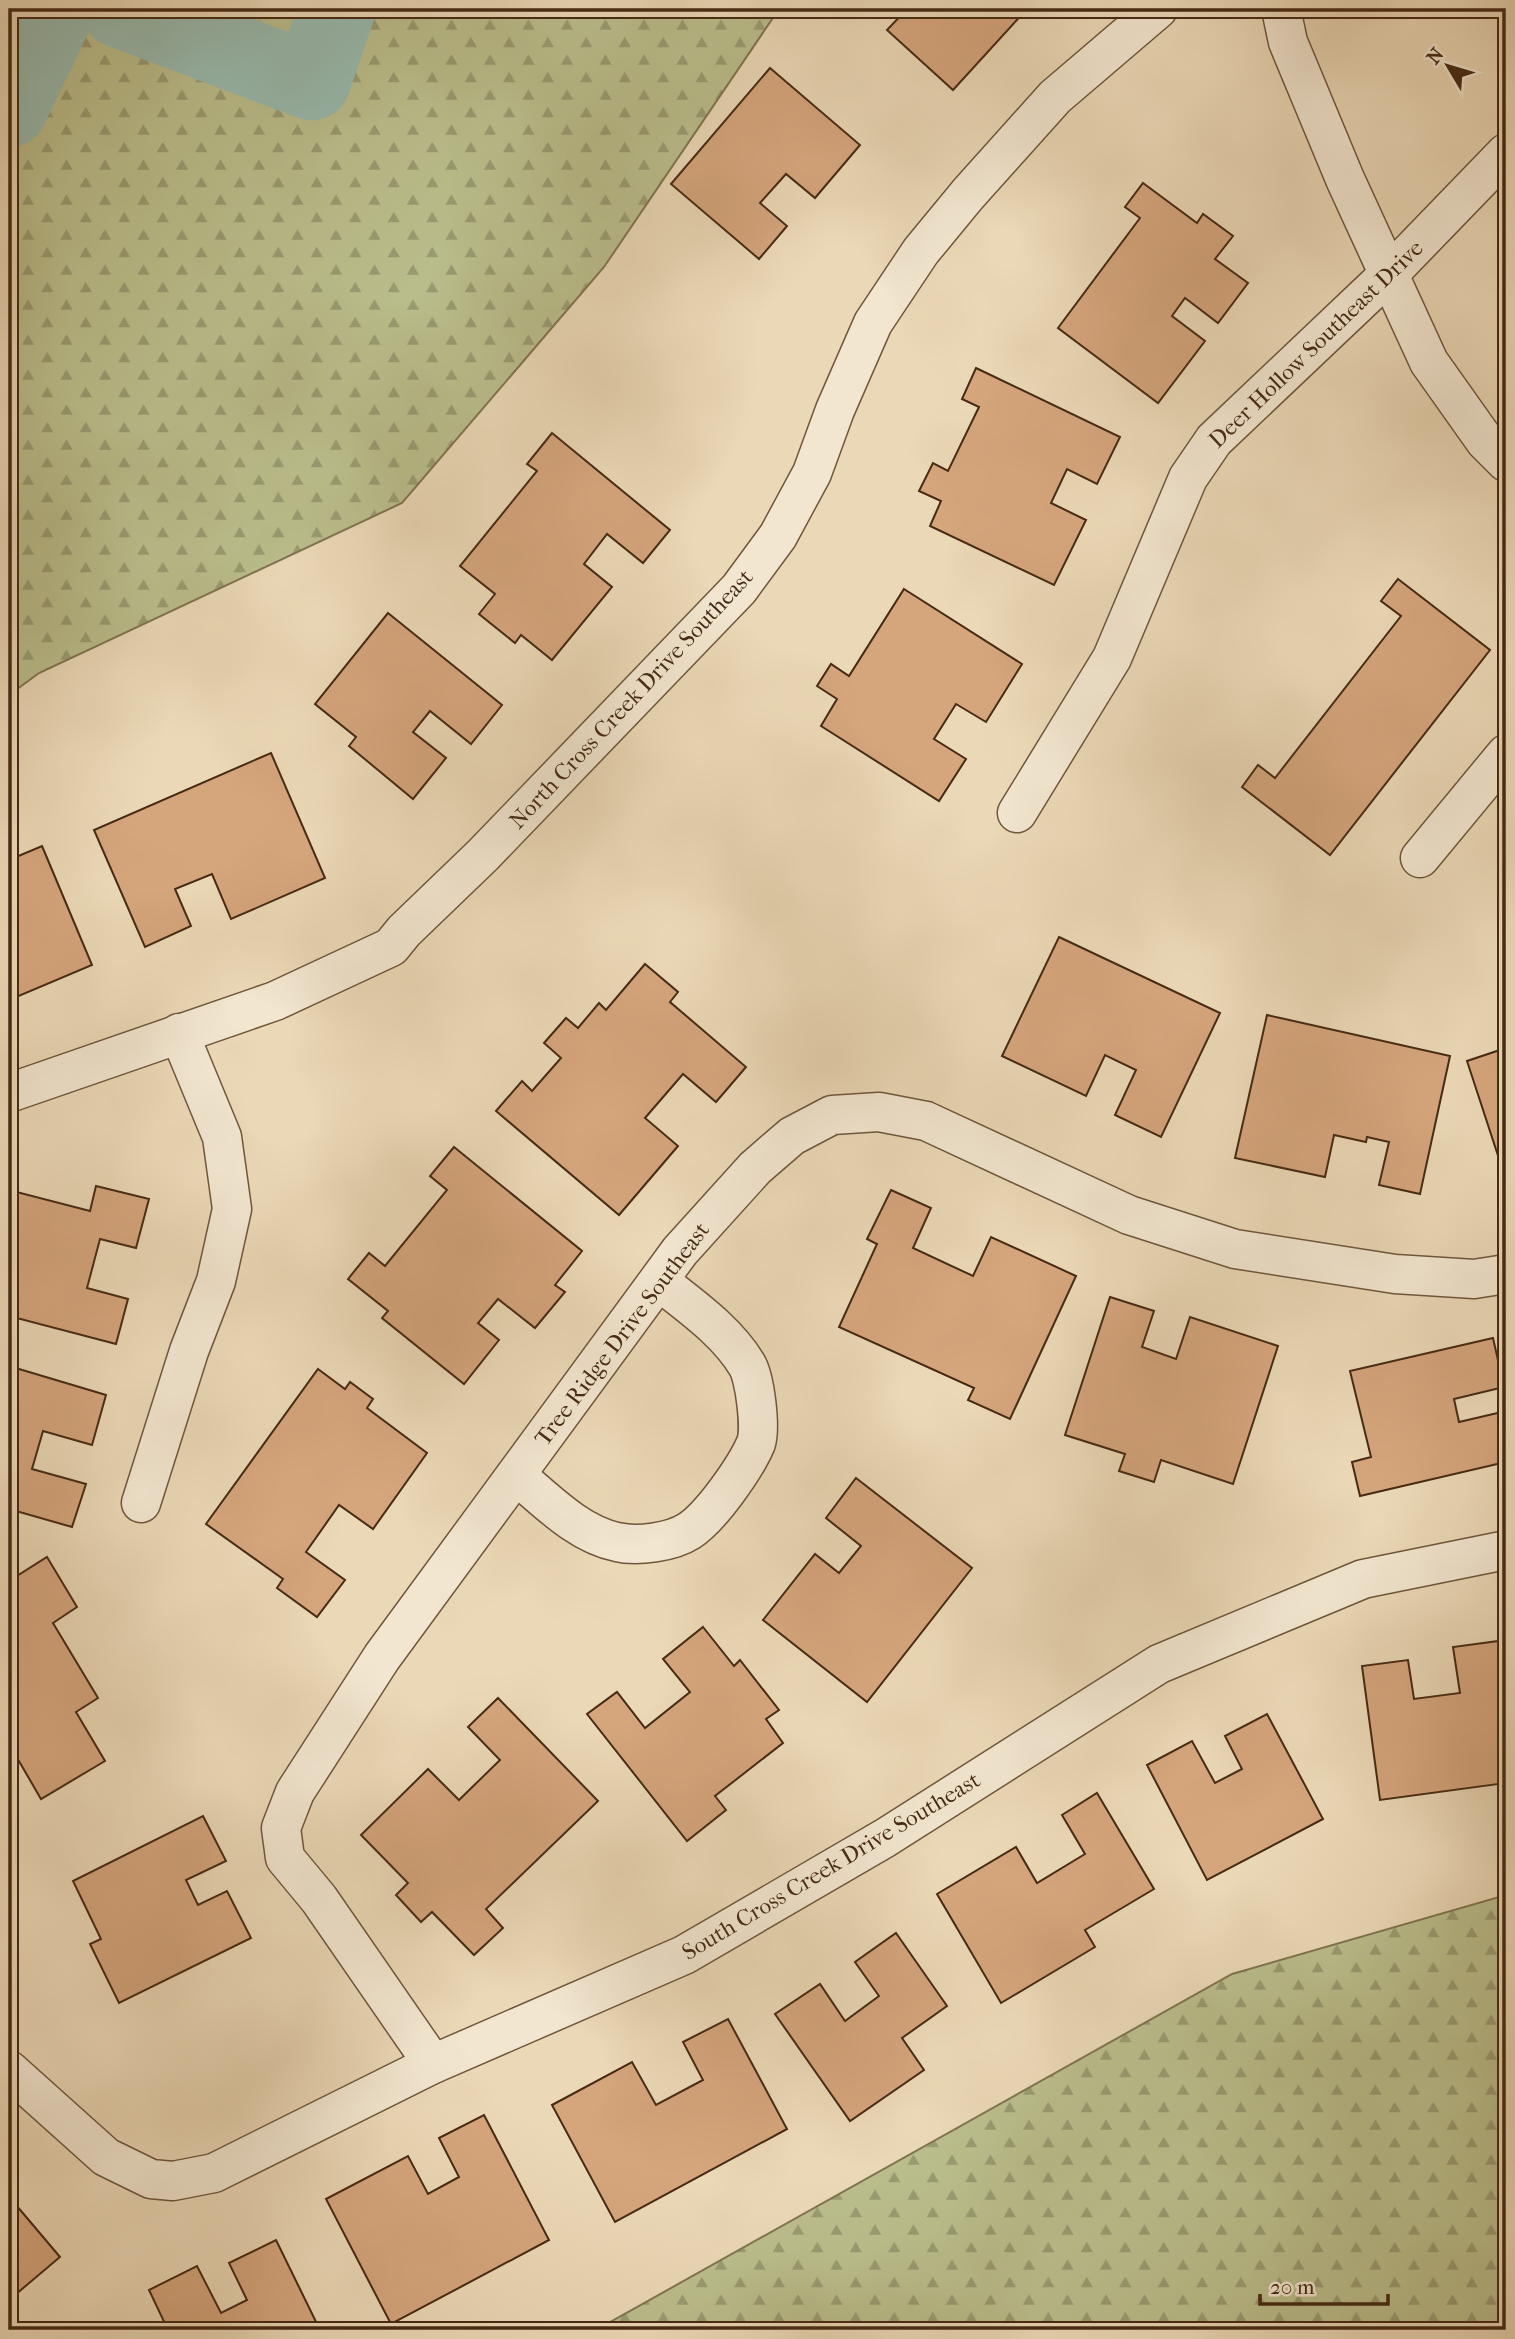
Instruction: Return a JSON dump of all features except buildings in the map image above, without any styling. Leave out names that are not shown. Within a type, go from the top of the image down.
[{"type":"street","name":"North Cross Creek Drive Southeast","points":[[9,1093],[275,1001],[391,947],[739,589],[778,536],[812,473],[835,410],[873,323],[921,251],[1055,97],[1158,9]]},
{"type":"street","points":[[1281,9],[1288,42],[1345,179],[1429,362],[1485,441],[1506,462]]},
{"type":"street","name":"Deer Hollow Southeast Drive","points":[[1017,813],[1112,658],[1188,478],[1214,440],[1388,275],[1506,153]]},
{"type":"street","points":[[1420,858],[1506,754]]},
{"type":"street","points":[[141,1503],[189,1351],[216,1281],[232,1209],[222,1137],[179,1033]]},
{"type":"street","name":"Tree Ridge Drive Southeast","points":[[433,2064],[319,1899],[285,1858],[281,1828],[295,1792],[382,1657],[680,1251],[755,1168],[792,1136],[832,1115],[878,1112],[926,1121],[1129,1215],[1236,1249],[1395,1274],[1474,1279],[1506,1274]]},
{"type":"street","points":[[516,1475],[580,1527],[617,1543],[654,1544],[689,1531],[727,1492],[757,1441],[756,1402],[748,1366],[727,1339],[659,1281]]},
{"type":"street","name":"South Cross Creek Drive Southeast","points":[[9,2070],[106,2157],[151,2179],[173,2181],[214,2173],[433,2064],[684,1955],[885,1838],[1159,1664],[1363,1579],[1506,1550]]},
{"type":"green space","points":[[9,9],[779,9],[604,267],[402,503],[39,673],[9,695]]},
{"type":"green space","points":[[1506,1895],[1506,2330],[596,2330],[1232,1974]]},
{"type":"waterway","points":[[9,109],[57,9]]},
{"type":"waterway","points":[[119,9],[312,82],[337,9]]}]
